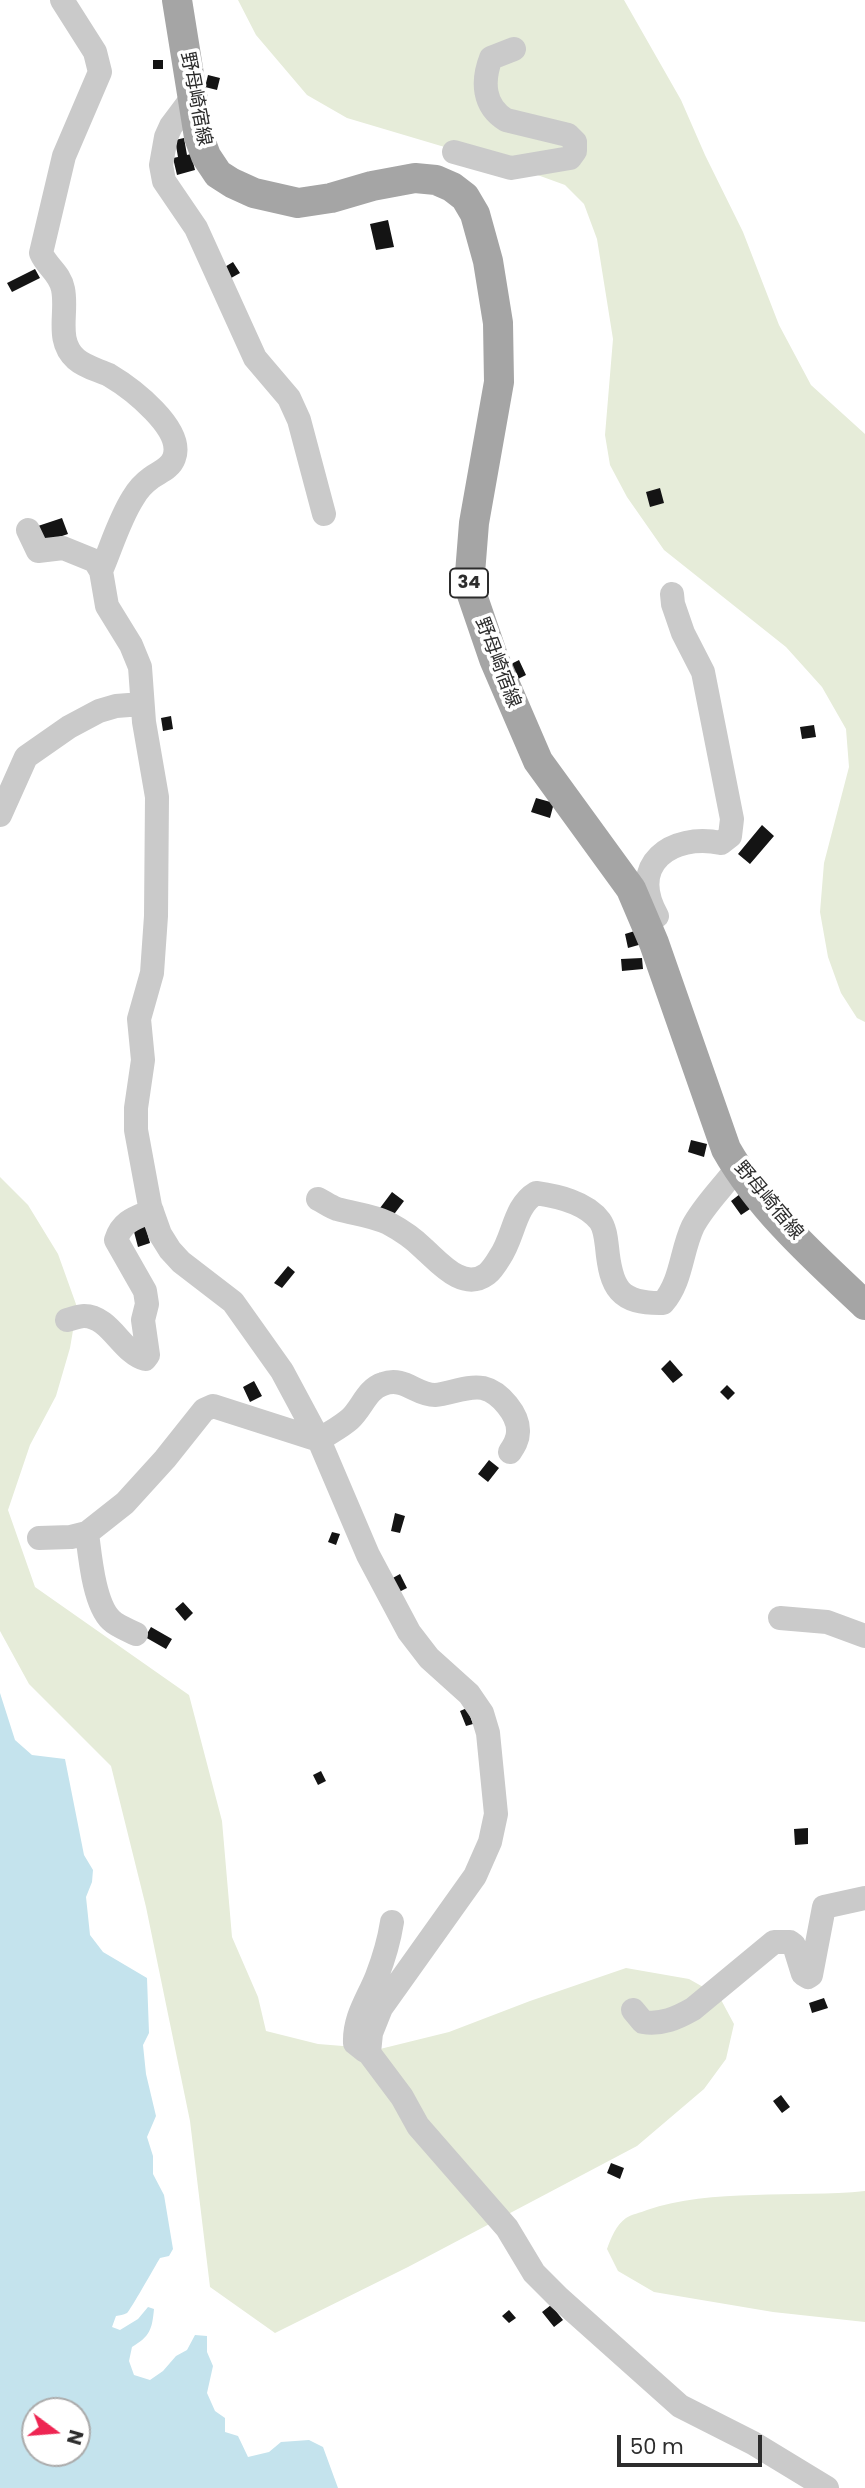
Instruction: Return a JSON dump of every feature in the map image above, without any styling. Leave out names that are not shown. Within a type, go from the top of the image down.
[{"type":"main road","name":"野母崎宿線","points":[[177,0],[199,137],[206,156],[219,174],[254,193],[298,203],[415,178],[436,180],[465,197],[475,214],[488,261],[498,323],[499,382],[474,523],[469,586],[494,659],[538,761],[631,889],[650,934],[726,1149],[761,1200],[865,1305]]},
{"type":"street","points":[[62,0],[95,52],[100,72],[64,156],[41,253],[44,260],[59,275],[64,290],[66,349],[79,362],[111,376],[143,400],[168,426],[176,442],[175,457],[168,467],[148,480],[133,498],[102,571]]},
{"type":"street","points":[[443,183],[456,144],[511,168],[570,158],[575,151],[575,142],[568,135],[506,120],[497,115],[488,102],[485,83],[491,58],[514,49]]},
{"type":"street","points":[[192,98],[166,137],[161,165],[164,181],[177,196],[195,228],[255,358],[289,398],[299,420],[324,514]]},
{"type":"street","points":[[28,530],[38,551],[64,548],[95,561],[102,571],[107,606],[131,645],[140,667],[142,704],[157,797],[156,916],[152,973],[139,1019],[143,1060],[136,1108],[136,1130],[152,1211],[160,1234],[170,1250],[233,1302],[282,1371],[319,1440],[368,1555],[409,1632],[429,1658],[469,1694],[482,1713],[488,1733],[496,1814],[490,1842],[475,1876],[381,2008],[371,2033],[369,2053]]},
{"type":"street","points":[[650,934],[658,926],[657,915],[649,903],[645,886],[656,861],[668,849],[682,843],[696,840],[721,843],[730,836],[732,819],[703,671],[683,633],[673,604],[673,594]]},
{"type":"street","points":[[0,815],[26,757],[69,727],[99,711],[116,706],[142,704]]},
{"type":"street","points":[[318,1199],[337,1209],[369,1214],[389,1224],[406,1233],[445,1269],[458,1277],[473,1279],[486,1275],[501,1256],[521,1208],[528,1198],[536,1193],[572,1202],[601,1222],[606,1239],[609,1274],[619,1292],[650,1303],[663,1303],[671,1294],[694,1225],[737,1168]]},
{"type":"street","points":[[66,1320],[84,1315],[96,1320],[134,1354],[145,1359],[148,1355],[144,1320],[147,1304],[145,1291],[116,1240],[123,1225],[152,1211]]},
{"type":"street","points":[[319,1440],[349,1420],[376,1386],[398,1381],[432,1395],[481,1388],[492,1392],[506,1403],[519,1429],[517,1441],[510,1452]]},
{"type":"street","points":[[39,1538],[71,1537],[88,1533],[125,1503],[204,1410],[213,1406],[319,1440]]},
{"type":"street","points":[[88,1533],[100,1602],[113,1622],[136,1633]]},
{"type":"street","points":[[780,1618],[827,1622],[865,1636]]},
{"type":"street","points":[[633,2010],[643,2022],[653,2023],[680,2017],[774,1942],[790,1942],[794,1945],[801,1969],[808,1977],[824,1907],[865,1898]]},
{"type":"street","points":[[392,1922],[384,1958],[358,2016],[355,2043],[369,2053],[402,2097],[418,2126],[507,2228],[534,2273],[680,2406],[753,2443],[827,2488]]},
{"type":"green space","points":[[238,0],[624,0],[681,100],[743,232],[779,325],[811,385],[865,434],[865,1022],[857,1018],[841,993],[828,957],[820,912],[824,863],[849,767],[846,729],[822,687],[786,647],[664,550],[627,497],[610,465],[605,435],[613,339],[597,239],[584,204],[565,185],[347,118],[307,95],[256,35]]},
{"type":"green space","points":[[0,1177],[28,1205],[58,1254],[77,1307],[70,1348],[56,1396],[30,1445],[8,1510],[35,1587],[189,1695],[222,1821],[232,1937],[258,1997],[266,2031],[318,2044],[380,2049],[449,2032],[626,1968],[689,1979],[719,1996],[734,2024],[726,2059],[704,2089],[637,2146],[408,2267],[275,2333],[210,2287],[190,2121],[146,1907],[111,1766],[29,1684],[0,1631]]},
{"type":"green space","points":[[865,2191],[865,2322],[773,2312],[654,2292],[618,2271],[607,2249],[612,2236],[626,2218],[672,2203],[726,2196]]},
{"type":"water","points":[[0,1693],[15,1740],[32,1755],[65,1759],[84,1855],[93,1870],[86,1897],[90,1935],[103,1952],[147,1978],[149,2033],[143,2045],[146,2074],[156,2116],[147,2137],[153,2156],[153,2174],[164,2195],[173,2249],[169,2256],[160,2258],[129,2310],[126,2314],[116,2316],[112,2327],[120,2330],[138,2319],[148,2307],[154,2309],[149,2332],[132,2347],[129,2361],[134,2375],[150,2380],[163,2371],[176,2356],[187,2350],[195,2335],[207,2336],[207,2352],[213,2366],[207,2393],[215,2411],[225,2418],[225,2432],[238,2436],[248,2457],[269,2452],[281,2442],[309,2440],[323,2447],[338,2488],[0,2488]]},
{"type":"building","points":[[153,60],[163,60],[163,69],[153,69]]},
{"type":"building","points":[[208,75],[220,78],[217,90],[205,87]]},
{"type":"building","points":[[184,138],[187,155],[191,154],[195,170],[177,175],[173,158],[178,157],[175,140]]},
{"type":"building","points":[[388,220],[394,247],[376,250],[370,224]]},
{"type":"building","points":[[233,262],[240,273],[224,282],[218,271]]},
{"type":"building","points":[[35,269],[40,278],[12,292],[7,283]]},
{"type":"building","points":[[660,488],[664,503],[650,507],[646,492]]},
{"type":"building","points":[[62,518],[68,534],[44,542],[38,526]]},
{"type":"building","points":[[519,660],[526,675],[516,680],[509,665]]},
{"type":"building","points":[[171,716],[173,729],[163,731],[161,718]]},
{"type":"building","points":[[814,725],[816,737],[802,739],[800,727]]},
{"type":"building","points":[[536,798],[554,803],[550,818],[531,812]]},
{"type":"building","points":[[762,825],[774,836],[750,864],[738,854]]},
{"type":"building","points":[[638,930],[642,944],[628,948],[625,934]]},
{"type":"building","points":[[642,958],[643,969],[622,971],[621,959]]},
{"type":"building","points":[[691,1140],[707,1144],[704,1157],[688,1152]]},
{"type":"building","points":[[392,1192],[404,1201],[392,1217],[380,1208]]},
{"type":"building","points":[[740,1194],[750,1209],[741,1215],[731,1201]]},
{"type":"building","points":[[145,1224],[150,1243],[138,1247],[133,1228]]},
{"type":"building","points":[[288,1266],[295,1272],[282,1288],[274,1283]]},
{"type":"building","points":[[670,1360],[683,1375],[673,1383],[661,1369]]},
{"type":"building","points":[[254,1381],[262,1396],[250,1402],[243,1387]]},
{"type":"building","points":[[727,1385],[735,1393],[728,1400],[720,1392]]},
{"type":"building","points":[[489,1460],[499,1468],[488,1482],[478,1474]]},
{"type":"building","points":[[395,1513],[405,1516],[400,1533],[391,1531]]},
{"type":"building","points":[[332,1532],[340,1534],[336,1545],[328,1542]]},
{"type":"building","points":[[400,1574],[407,1588],[399,1592],[391,1579]]},
{"type":"building","points":[[183,1602],[193,1613],[185,1621],[175,1609]]},
{"type":"building","points":[[151,1627],[172,1639],[166,1649],[145,1637]]},
{"type":"building","points":[[467,1708],[473,1724],[466,1726],[460,1711]]},
{"type":"building","points":[[321,1771],[326,1781],[318,1785],[313,1775]]},
{"type":"building","points":[[808,1828],[808,1844],[795,1845],[794,1829]]},
{"type":"building","points":[[824,1998],[828,2008],[812,2013],[809,2003]]},
{"type":"building","points":[[781,2095],[790,2107],[782,2113],[773,2101]]},
{"type":"building","points":[[611,2163],[624,2168],[620,2179],[607,2173]]},
{"type":"building","points":[[551,2305],[563,2320],[554,2327],[542,2312]]},
{"type":"building","points":[[509,2310],[516,2318],[509,2323],[502,2316]]}]
